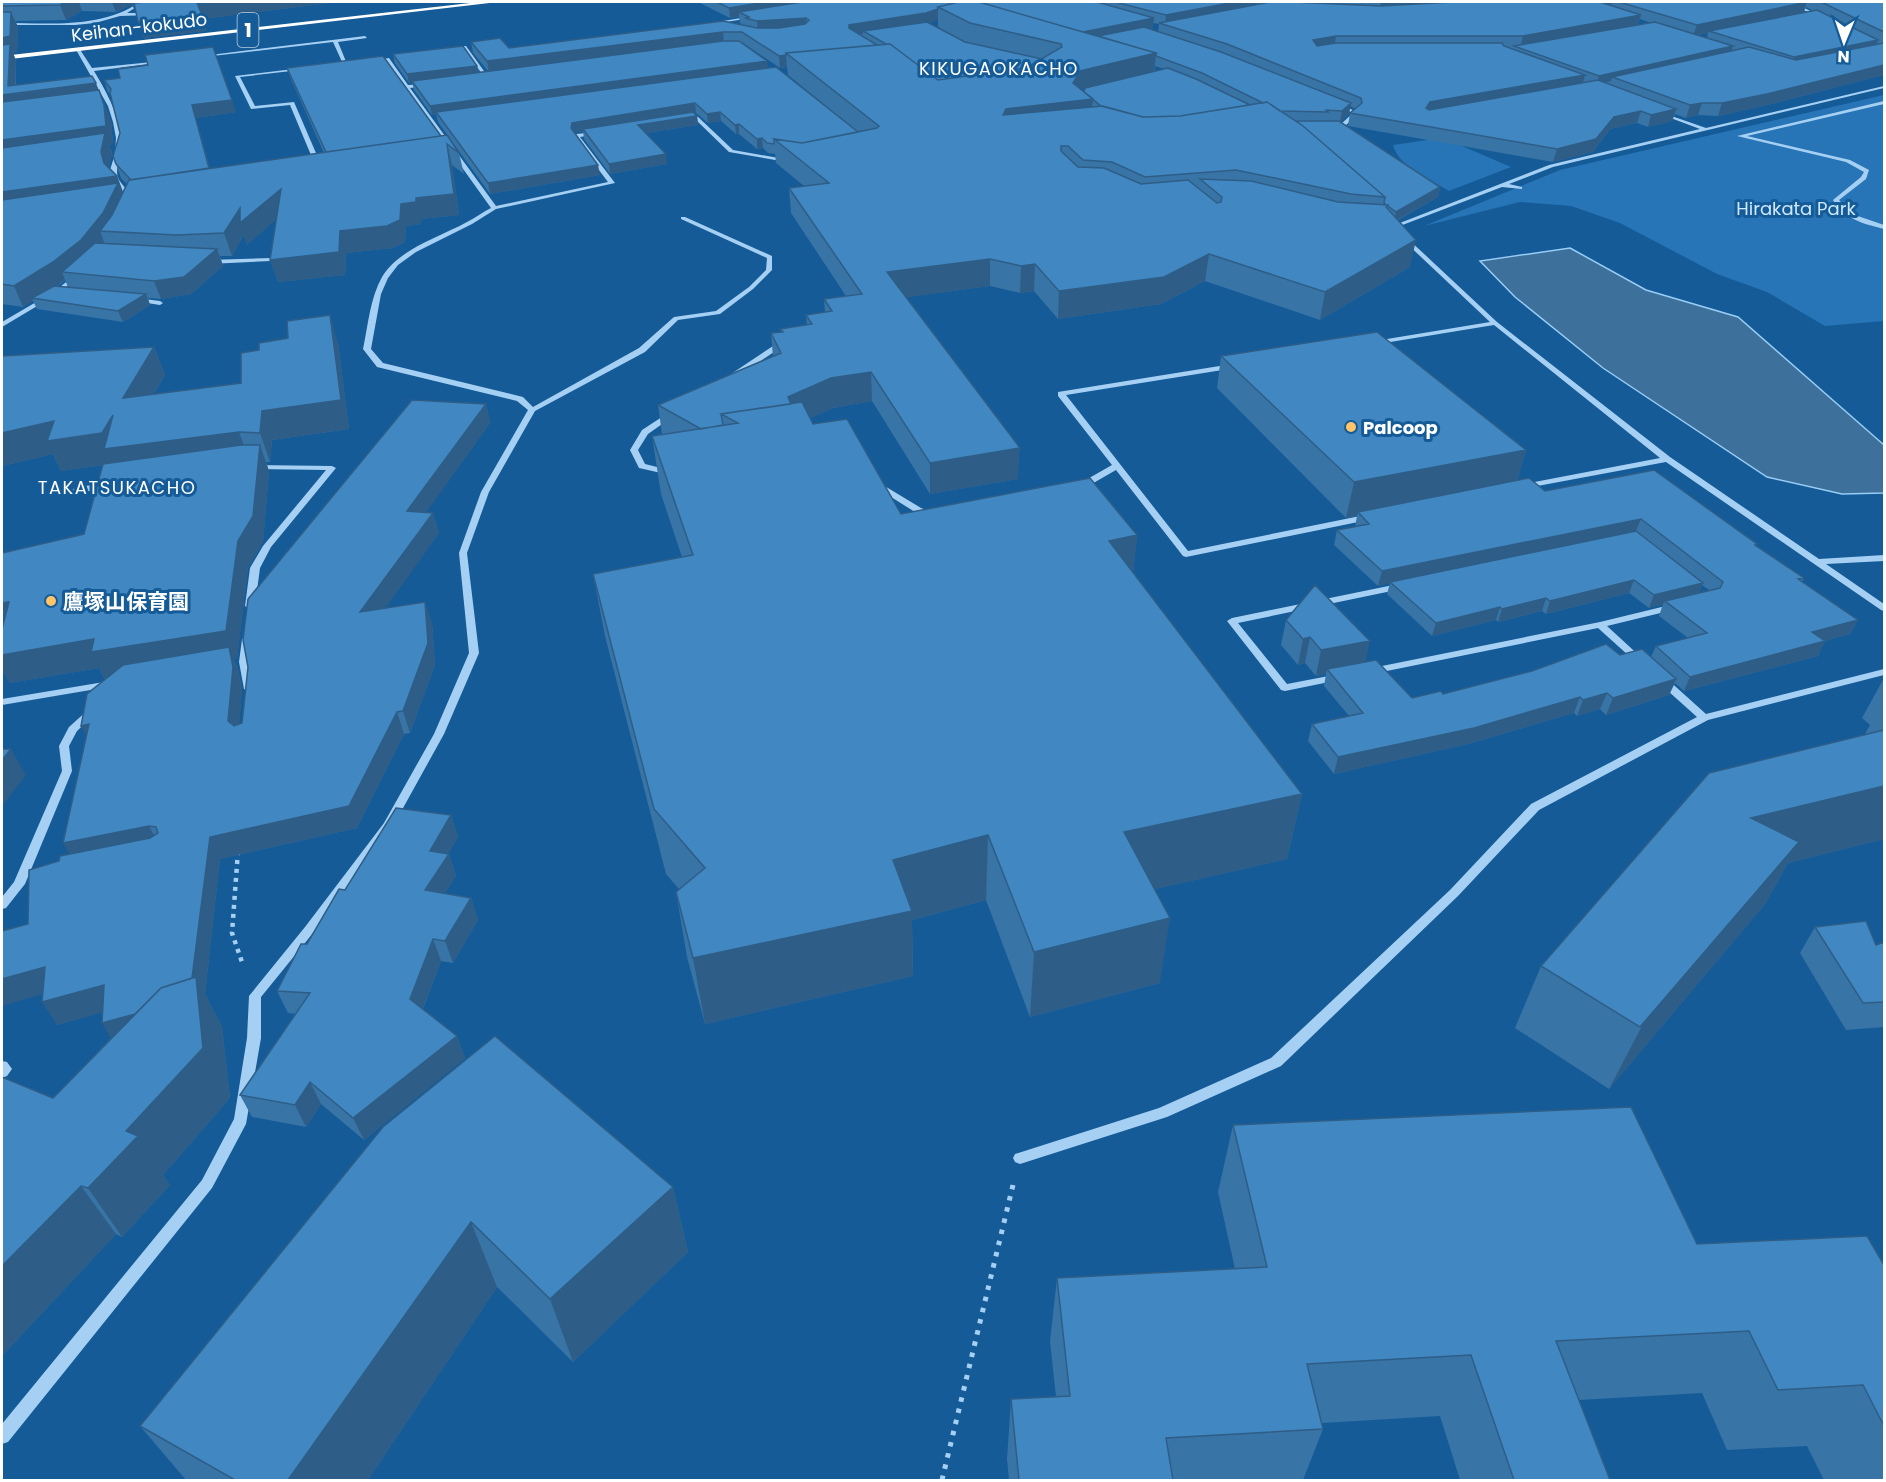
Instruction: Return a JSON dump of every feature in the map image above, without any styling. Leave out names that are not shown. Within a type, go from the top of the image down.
[{"type":"highway","name":"Keihan-kokudo","points":[[2,51],[443,2]]},
{"type":"highway","name":"Keihan-kokudo","points":[[2,58],[494,2]]},
{"type":"street","points":[[2,26],[90,21],[116,15],[142,2]]},
{"type":"street","points":[[1789,2],[1827,20]]},
{"type":"street","points":[[116,15],[163,13]]},
{"type":"street","points":[[1805,16],[1816,14]]},
{"type":"street","points":[[719,27],[710,24],[754,17]]},
{"type":"street","points":[[195,58],[364,37]]},
{"type":"street","points":[[335,41],[345,64]]},
{"type":"street","points":[[464,47],[487,77]]},
{"type":"street","points":[[77,49],[111,104],[120,147],[112,170],[116,180],[133,197]]},
{"type":"street","points":[[366,62],[387,59],[494,208]]},
{"type":"street","points":[[90,70],[172,60]]},
{"type":"street","points":[[334,65],[356,63]]},
{"type":"street","points":[[302,69],[237,76],[254,108],[292,103],[320,170]]},
{"type":"street","points":[[476,78],[497,76]]},
{"type":"street","points":[[408,87],[430,84]]},
{"type":"street","points":[[1393,228],[1551,166],[1884,87]]},
{"type":"street","points":[[1325,127],[1343,125],[1356,113],[1330,102]]},
{"type":"street","points":[[1884,103],[1740,136],[1848,161],[1867,171],[1864,178],[1836,200],[1840,209],[1862,221],[1884,227]]},
{"type":"street","points":[[100,105],[111,104]]},
{"type":"street","points":[[1657,111],[1708,130]]},
{"type":"street","points":[[430,119],[442,117]]},
{"type":"street","points":[[674,121],[696,117],[731,151],[792,161]]},
{"type":"street","points":[[531,410],[520,399],[380,365],[367,349],[378,294],[385,278],[396,264],[414,251],[470,223],[494,208],[612,183],[576,136],[609,131]]},
{"type":"street","points":[[108,149],[120,147]]},
{"type":"street","points":[[442,152],[453,151]]},
{"type":"street","points":[[309,172],[332,168]]},
{"type":"street","points":[[1502,185],[1521,188]]},
{"type":"street","points":[[122,199],[145,196]]},
{"type":"street","points":[[129,207],[133,197]]},
{"type":"street","points":[[2,1436],[207,1184],[241,1120],[254,1038],[255,996],[309,930],[388,825],[439,734],[474,653],[463,553],[485,492],[531,410],[642,350],[676,318],[718,313],[751,288],[769,270],[770,257],[683,218]]},
{"type":"street","points":[[1385,225],[1393,228],[1495,323],[1667,459],[1884,609]]},
{"type":"street","points":[[203,262],[270,259]]},
{"type":"street","points":[[2,325],[57,292],[83,270]]},
{"type":"street","points":[[57,292],[69,293]]},
{"type":"street","points":[[126,299],[160,303]]},
{"type":"street","points":[[1366,344],[1495,323]]},
{"type":"street","points":[[722,383],[789,340]]},
{"type":"street","points":[[1237,365],[1061,394],[1186,554],[1374,517]]},
{"type":"street","points":[[676,473],[642,466],[634,450],[645,432],[683,407]]},
{"type":"street","points":[[1515,489],[1667,459]]},
{"type":"street","points":[[249,615],[255,568],[267,546],[332,468],[250,466]]},
{"type":"street","points":[[1071,492],[1116,466]]},
{"type":"street","points":[[867,475],[875,484],[918,510],[938,515],[913,519]]},
{"type":"street","points":[[76,490],[123,484]]},
{"type":"street","points":[[1818,562],[1884,558]]},
{"type":"street","points":[[1355,674],[1285,688],[1232,621],[1416,584]]},
{"type":"street","points":[[1367,672],[1600,625],[1688,604]]},
{"type":"street","points":[[1600,625],[1704,718]]},
{"type":"street","points":[[248,627],[244,662],[249,688],[248,699]]},
{"type":"street","points":[[232,664],[244,662]]},
{"type":"street","points":[[1020,1158],[1162,1113],[1276,1062],[1454,893],[1535,807],[1704,718],[1884,672]]},
{"type":"street","points":[[2,702],[114,692],[73,729],[64,746],[67,771],[24,882],[2,905]]},
{"type":"street","points":[[2,1066],[5,1069],[2,1072]]},
{"type":"path","points":[[238,850],[232,933],[255,996]]},
{"type":"path","points":[[942,1480],[1020,1158]]},
{"type":"green space","name":"Hirakata Park","points":[[1884,95],[1884,321],[1825,326],[1767,292],[1717,274],[1620,223],[1571,206],[1520,202],[1424,226],[1560,170]]},
{"type":"green space","points":[[1434,139],[1448,140],[1511,167],[1449,191],[1408,166],[1396,153],[1393,145]]},
{"type":"shaded area","points":[[1570,248],[1646,290],[1738,317],[1884,445],[1884,493],[1842,494],[1767,477],[1603,368],[1515,297],[1480,261]]},
{"type":"building","points":[[2,2],[66,2],[60,5],[2,6]]},
{"type":"building","points":[[212,2],[197,3],[202,15],[138,22],[134,3]]},
{"type":"building","points":[[717,2],[766,2],[729,8]]},
{"type":"building","points":[[802,2],[954,3],[926,13],[849,25],[849,28],[877,45],[786,53],[786,55],[779,56],[742,32],[723,32],[487,61],[471,42],[500,38],[509,48],[723,21],[757,28],[779,28],[805,24],[809,20],[806,18],[757,21],[745,18],[749,17],[739,12]]},
{"type":"building","points":[[958,2],[979,2],[1156,53],[1080,71],[1073,83],[1093,99],[1006,109],[1003,115],[1103,106],[1143,117],[1180,116],[1267,102],[1303,126],[1385,197],[1351,194],[1236,170],[1145,177],[1112,162],[1083,160],[1068,146],[1061,146],[1061,151],[1078,167],[1104,168],[1141,184],[1188,180],[1217,203],[1221,202],[1222,197],[1200,179],[1251,181],[1338,202],[1388,205],[1386,207],[1416,240],[1325,292],[1209,254],[1164,277],[1059,291],[1035,264],[1021,266],[990,259],[887,272],[1020,448],[930,463],[871,372],[831,378],[788,397],[791,404],[721,414],[723,425],[701,429],[658,405],[781,353],[771,333],[783,332],[780,329],[812,324],[806,315],[832,311],[824,299],[862,294],[789,188],[829,183],[774,139],[802,143],[879,126],[786,53],[890,44],[938,80],[1026,68],[1062,47],[1061,44],[970,23],[938,7]]},
{"type":"building","points":[[979,2],[1097,2],[1154,18],[1083,32]]},
{"type":"building","points":[[1115,2],[1235,2],[1166,15]]},
{"type":"building","points":[[1270,2],[1381,6],[1453,2],[1600,2],[1641,15],[1523,36],[1336,36],[1313,40],[1317,46],[1336,43],[1502,43],[1504,46],[1585,75],[1430,102],[1426,108],[1429,110],[1598,80],[1676,109],[1651,115],[1641,111],[1614,117],[1596,139],[1557,149],[1350,113],[1362,103],[1361,98],[1227,44],[1159,23]]},
{"type":"building","points":[[1619,2],[1807,2],[1697,25]]},
{"type":"building","points":[[1821,2],[1884,2],[1884,32]]},
{"type":"building","points":[[1817,10],[1878,40],[1794,57],[1709,31]]},
{"type":"building","points":[[2,12],[11,12],[10,36],[2,38]]},
{"type":"building","points":[[927,22],[965,42],[1042,59],[1026,68],[938,80],[890,44],[863,31]]},
{"type":"building","points":[[1655,22],[1733,46],[1599,76],[1514,46]]},
{"type":"building","points":[[1144,27],[1221,52],[1351,103],[1342,111],[1280,111],[1267,102],[1263,103],[1202,73],[1156,56],[1156,53],[1098,36]]},
{"type":"building","points":[[723,41],[739,41],[767,61],[430,106],[412,81]]},
{"type":"building","points":[[1884,43],[1884,65],[1722,103],[1690,105],[1612,77],[1749,47],[1796,60]]},
{"type":"building","points":[[10,44],[8,86],[92,76],[96,83],[2,95],[2,45]]},
{"type":"building","points":[[463,46],[477,66],[407,74],[393,54]]},
{"type":"building","points":[[213,47],[232,100],[192,105],[209,168],[131,180],[116,164],[113,156],[120,133],[111,89],[104,80],[120,78],[118,69],[148,65],[145,55]]},
{"type":"building","points":[[383,56],[441,136],[326,152],[287,68]]},
{"type":"building","points":[[776,67],[858,132],[802,143],[774,139],[774,144],[767,143],[762,138],[757,139],[739,124],[735,125],[720,112],[707,114],[695,103],[572,123],[571,128],[598,165],[488,183],[436,112]]},
{"type":"building","points":[[1168,68],[1250,105],[1180,116],[1143,117],[1101,106],[1084,92],[1085,88]]},
{"type":"building","points":[[99,90],[104,105],[106,126],[2,140],[2,102]]},
{"type":"building","points":[[693,112],[697,116],[638,125],[666,154],[609,164],[583,129]]},
{"type":"building","points":[[1296,121],[1339,121],[1440,187],[1396,212],[1384,203],[1385,197]]},
{"type":"building","points":[[105,133],[101,152],[104,163],[117,176],[2,192],[2,148]]},
{"type":"building","points":[[447,135],[459,153],[447,144],[454,194],[416,198],[416,202],[401,204],[400,220],[387,226],[340,231],[339,252],[270,260],[281,189],[240,223],[240,208],[224,233],[176,235],[100,231],[112,215],[129,180]]},
{"type":"building","points":[[118,183],[103,213],[81,240],[53,262],[14,286],[2,284],[2,200]]},
{"type":"building","points":[[95,243],[217,249],[184,277],[154,281],[62,272]]},
{"type":"building","points":[[54,286],[146,294],[118,311],[32,298]]},
{"type":"building","points":[[330,315],[341,400],[262,411],[260,433],[239,432],[104,449],[113,415],[102,433],[47,441],[54,421],[2,433],[2,356],[154,347],[123,398],[241,383],[241,353],[259,350],[259,343],[288,338],[287,321]]},
{"type":"building","points":[[1377,332],[1526,450],[1354,482],[1221,356]]},
{"type":"building","points":[[412,400],[486,404],[407,511],[433,513],[360,612],[425,602],[428,643],[403,711],[397,712],[349,806],[210,837],[192,978],[161,988],[135,1014],[102,1023],[104,985],[42,1002],[45,967],[2,979],[2,931],[28,924],[29,870],[59,861],[60,856],[150,838],[158,833],[156,827],[149,826],[63,843],[89,724],[81,726],[87,694],[123,665],[229,647],[233,667],[228,721],[234,726],[242,723],[248,667],[243,640],[248,599]]},
{"type":"building","points":[[802,402],[813,424],[847,419],[901,514],[1090,478],[1137,535],[1109,541],[1302,794],[1124,832],[1170,918],[1034,952],[988,835],[893,860],[912,911],[693,958],[676,892],[705,868],[654,809],[593,574],[693,555],[652,436],[738,423],[721,414]]},
{"type":"building","points":[[241,445],[260,445],[253,516],[238,541],[226,631],[91,652],[94,639],[2,655],[2,629],[9,602],[2,603],[2,553],[84,534],[103,464]]},
{"type":"building","points":[[1654,470],[1757,544],[1755,545],[1804,578],[1798,579],[1858,620],[1812,632],[1825,641],[1690,677],[1656,646],[1707,633],[1665,601],[1720,588],[1723,582],[1641,519],[1382,571],[1337,530],[1369,524],[1358,512],[1529,478],[1545,491]]},
{"type":"building","points":[[1636,531],[1703,583],[1654,595],[1634,580],[1550,601],[1546,598],[1436,623],[1390,582]]},
{"type":"building","points":[[1315,585],[1370,641],[1321,650],[1310,637],[1303,639],[1286,620]]},
{"type":"building","points":[[1606,644],[1620,655],[1642,649],[1676,679],[1613,698],[1607,693],[1583,700],[1580,697],[1474,728],[1338,757],[1312,724],[1363,713],[1327,669],[1376,660],[1412,698],[1441,691],[1443,694],[1532,671]]},
{"type":"building","points":[[1884,730],[1884,786],[1751,818],[1799,842],[1640,1027],[1541,966],[1709,773]]},
{"type":"building","points":[[2,749],[11,749],[2,760]]},
{"type":"building","points":[[396,808],[451,815],[430,851],[449,854],[425,890],[471,898],[445,941],[433,939],[410,999],[457,1036],[353,1118],[310,1082],[295,1105],[240,1095],[310,993],[277,991],[301,944],[307,944],[339,889],[345,890]]},
{"type":"building","points":[[1866,921],[1876,945],[1884,942],[1884,1002],[1863,1003],[1815,927]]},
{"type":"building","points":[[196,977],[203,1048],[126,1131],[138,1136],[88,1188],[81,1186],[2,1266],[2,1077],[53,1098],[161,988]]},
{"type":"building","points":[[495,1036],[673,1187],[550,1299],[471,1222],[288,1480],[235,1480],[140,1426],[383,1127]]},
{"type":"building","points":[[1631,1107],[1697,1244],[1867,1236],[1884,1265],[1884,1426],[1863,1385],[1778,1390],[1749,1331],[1556,1341],[1610,1480],[1514,1480],[1471,1355],[1307,1364],[1323,1429],[1166,1438],[1173,1480],[1019,1480],[1011,1399],[1070,1396],[1057,1278],[1267,1267],[1233,1125]]},
{"type":"place","name":"Palcoop","points":[[1351,427]]},
{"type":"place","name":"鷹塚山保育園","points":[[51,601]]},
{"type":"district","name":"KIKUGAOKACHO","points":[[999,68]]},
{"type":"district","name":"TAKATSUKACHO","points":[[117,487]]}]
